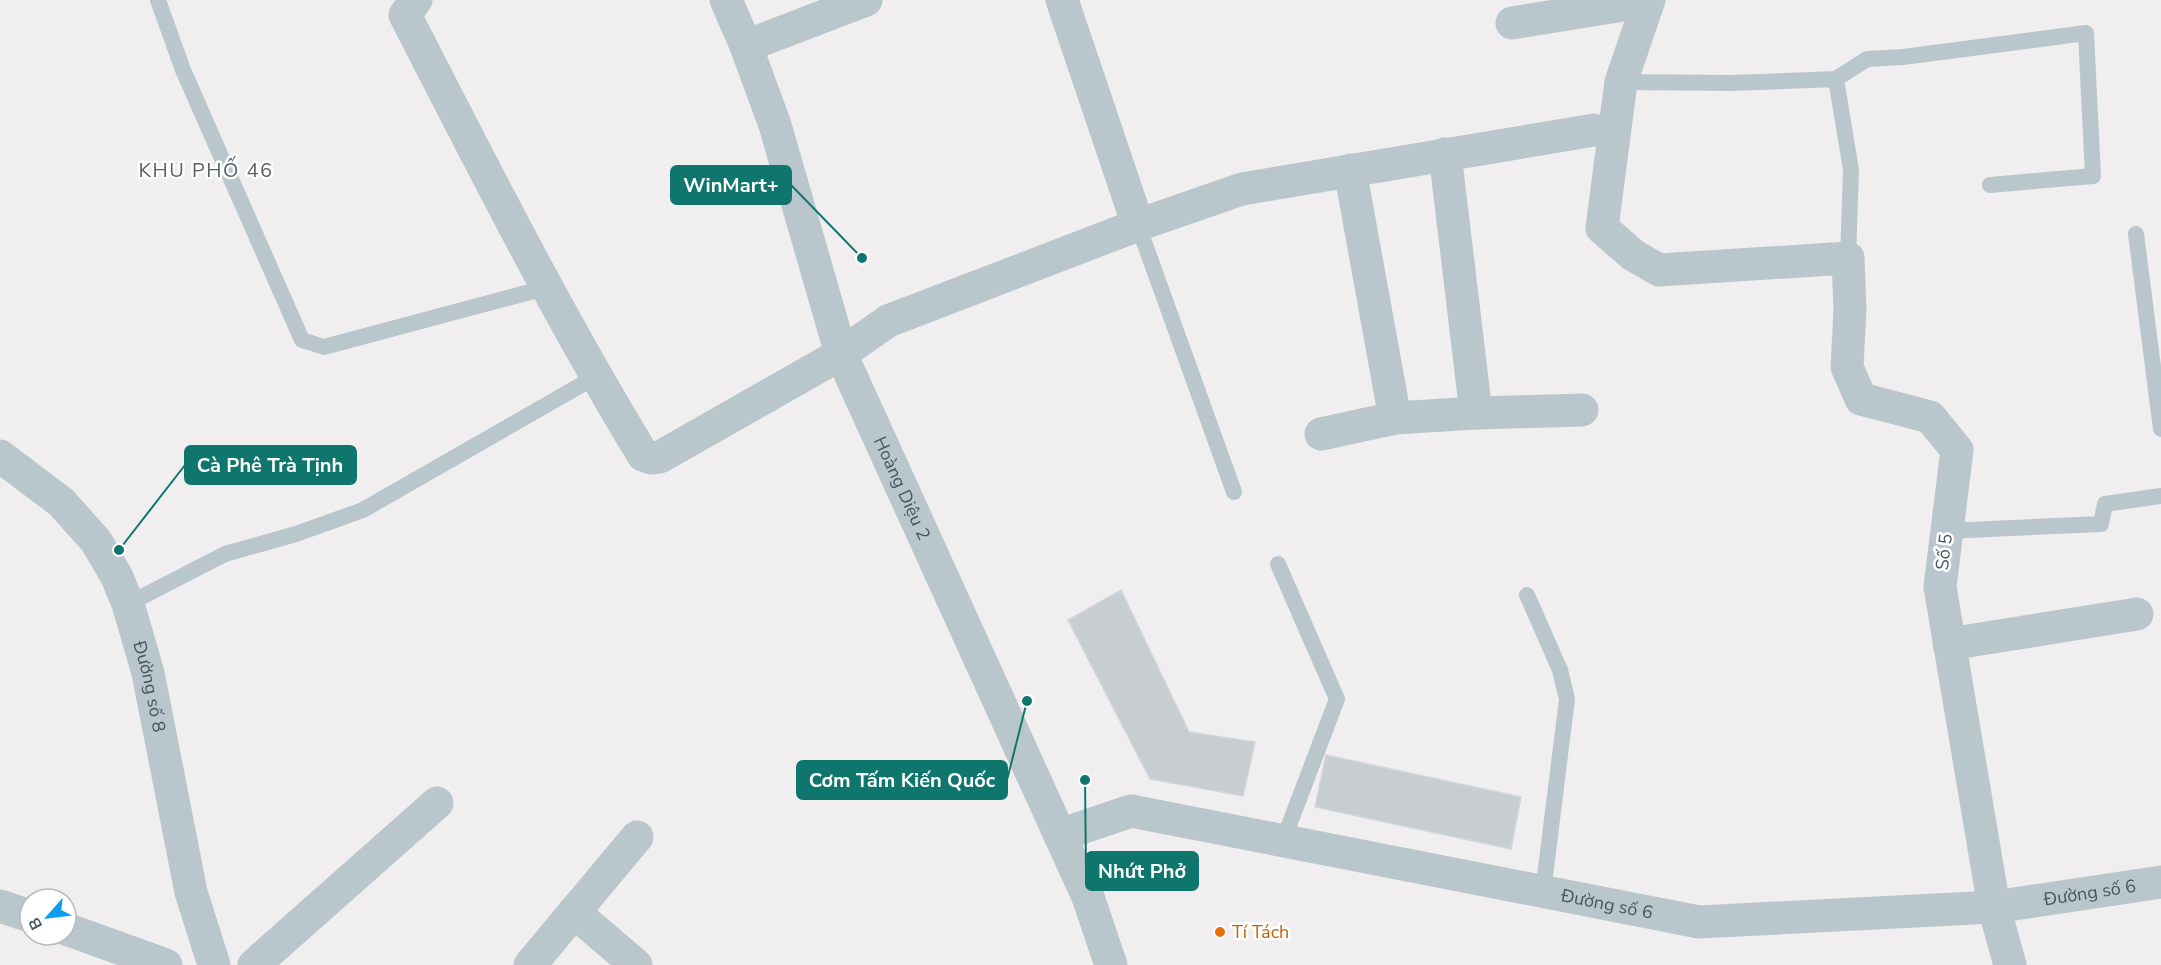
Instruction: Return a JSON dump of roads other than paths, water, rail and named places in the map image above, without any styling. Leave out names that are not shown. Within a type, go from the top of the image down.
[{"type":"street","points":[[416,0],[405,15],[546,288],[595,377],[643,455],[651,458],[660,457],[841,354],[888,321],[1138,225],[1242,189],[1594,130]]},
{"type":"street","name":"Hoàng Diệu 2","points":[[726,0],[746,46],[775,125],[841,354],[1088,897],[1111,965]]},
{"type":"street","points":[[746,46],[866,0]]},
{"type":"street","points":[[1062,0],[1138,225]]},
{"type":"street","points":[[1512,23],[1648,0],[1621,82],[1602,228],[1633,255],[1659,270],[1848,258]]},
{"type":"street","points":[[1445,154],[1476,413]]},
{"type":"street","points":[[1350,170],[1395,418]]},
{"type":"street","name":"Số 5","points":[[1848,258],[1850,310],[1847,367],[1861,399],[1930,417],[1957,450],[1940,587],[1994,906],[2010,965]]},
{"type":"street","points":[[1321,434],[1395,418],[1582,410]]},
{"type":"street","name":"Đường số 8","points":[[0,456],[61,502],[96,541],[117,578],[128,604],[148,673],[192,892],[214,965]]},
{"type":"street","points":[[1949,644],[2137,614]]},
{"type":"street","points":[[254,965],[437,803]]},
{"type":"street","name":"Đường số 6","points":[[1060,835],[1131,811],[1699,922],[1994,906],[2161,882]]},
{"type":"street","points":[[530,965],[637,837]]},
{"type":"street","points":[[0,906],[18,912]]},
{"type":"street","points":[[574,912],[636,965]]},
{"type":"street","points":[[78,933],[166,965]]},
{"type":"lane","points":[[158,0],[183,70],[302,340],[324,347],[546,288]]},
{"type":"lane","points":[[1621,82],[1732,84],[1836,79],[1867,59],[1903,57],[2086,33],[2093,176],[1990,186]]},
{"type":"lane","points":[[1836,79],[1851,170],[1848,258]]},
{"type":"lane","points":[[1138,225],[1234,492]]},
{"type":"lane","points":[[2136,234],[2161,429]]},
{"type":"lane","points":[[128,604],[225,554],[296,534],[363,510],[595,377]]},
{"type":"lane","points":[[1946,531],[2101,524],[2104,504],[2161,496]]},
{"type":"lane","points":[[1278,564],[1337,699],[1283,841]]},
{"type":"lane","points":[[1527,595],[1560,670],[1567,699],[1543,891]]},
{"type":"place","name":"WinMart+","points":[[862,258]]},
{"type":"place","name":"Cà Phê Trà Tịnh","points":[[119,550]]},
{"type":"place","name":"Cơm Tấm Kiến Quốc","points":[[1027,701]]},
{"type":"place","name":"Nhứt Phở","points":[[1085,780]]},
{"type":"place","name":"Tí Tách","points":[[1220,932]]},
{"type":"district","name":"KHU PHỐ 46","points":[[206,170]]}]
